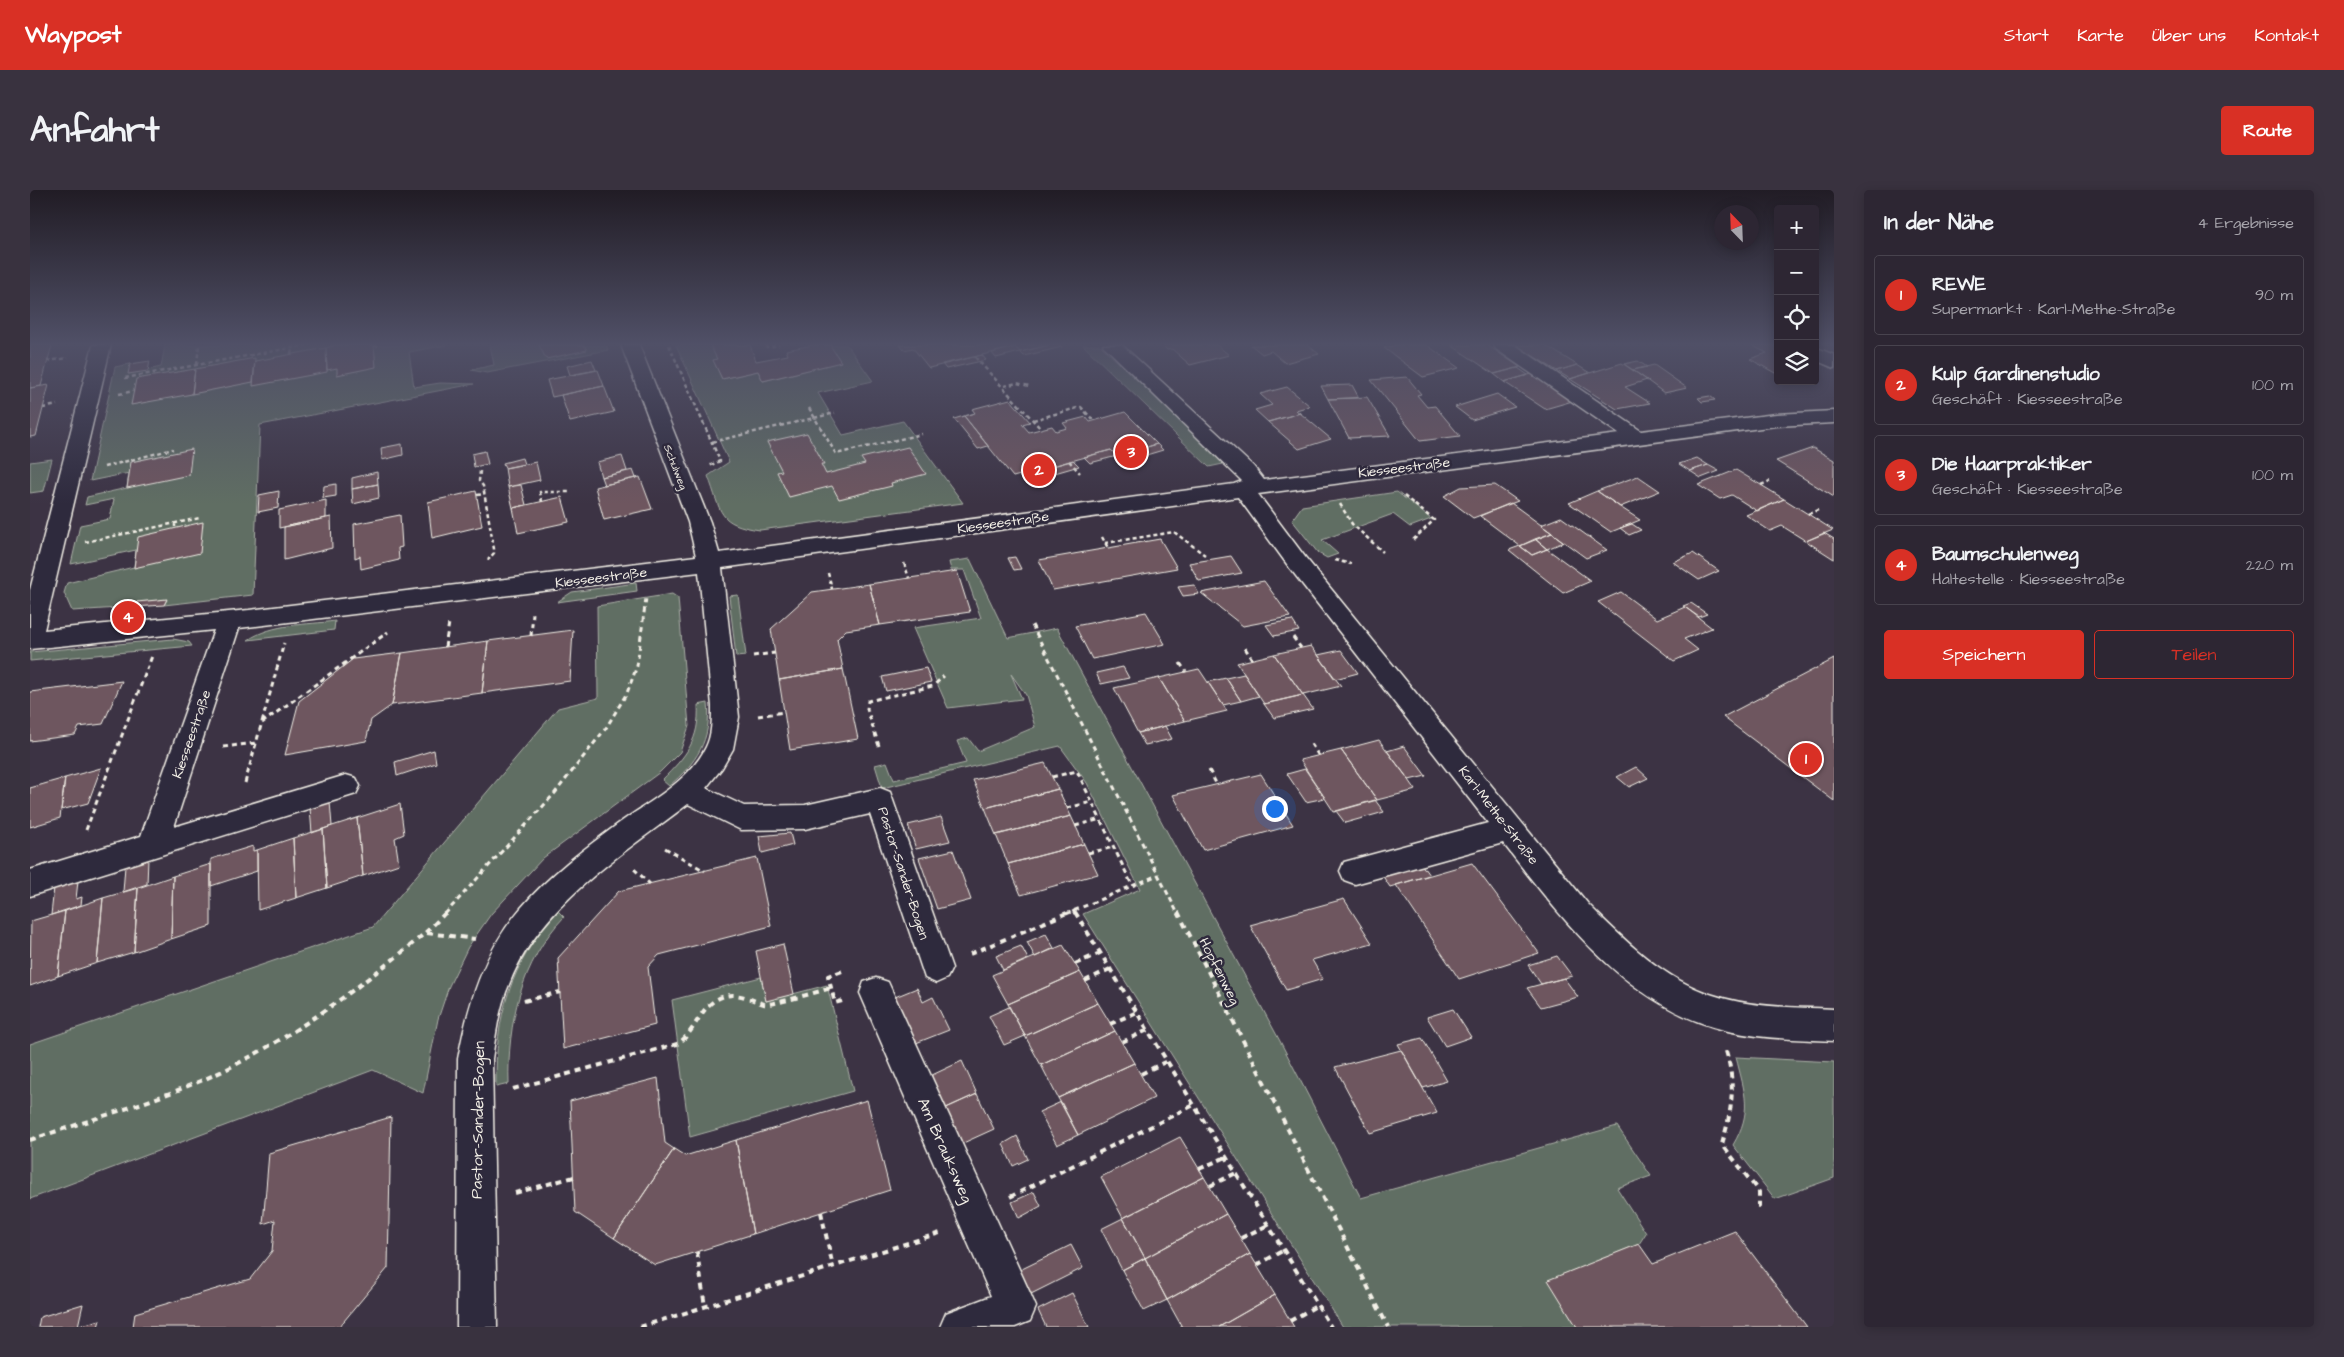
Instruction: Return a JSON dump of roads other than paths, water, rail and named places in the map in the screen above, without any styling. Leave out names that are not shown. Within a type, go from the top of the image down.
[{"type":"street","points":[[30,639],[89,398]]},
{"type":"street","name":"Schulweg","points":[[650,398],[706,546],[708,563]]},
{"type":"street","name":"Karl-Methe-Straße","points":[[1168,398],[1245,471],[1250,487],[1297,562],[1577,914],[1611,949],[1646,977],[1688,1001],[1714,1012],[1779,1022],[1834,1025]]},
{"type":"street","points":[[1580,398],[1637,437]]},
{"type":"street","name":"Kiesseestraße","points":[[1776,420],[1799,412],[1834,407]]},
{"type":"street","name":"Kiesseestraße","points":[[30,639],[229,622],[645,571],[1250,487],[1776,420],[1834,417]]},
{"type":"street","name":"Pastor-Sander-Bogen","points":[[477,1327],[476,1099],[478,1027],[497,972],[524,924],[562,885],[599,853],[685,790],[706,770],[719,748],[725,728],[725,701],[708,563]]},
{"type":"street","name":"Kiesseestraße","points":[[153,845],[229,622]]},
{"type":"street","points":[[30,883],[346,786]]},
{"type":"street","name":"Pastor-Sander-Bogen","points":[[685,790],[740,818],[805,817],[880,800],[936,968]]},
{"type":"street","points":[[1355,871],[1510,829]]},
{"type":"street","name":"Am Brauksweg","points":[[876,993],[1021,1317],[960,1327]]},
{"type":"place","name":"Die Haarpraktiker","points":[[1131,452]]},
{"type":"place","name":"Kulp Gardinenstudio","points":[[1039,470]]},
{"type":"place","name":"Baumschulenweg","points":[[128,617]]},
{"type":"place","name":"REWE","points":[[1806,759]]}]
